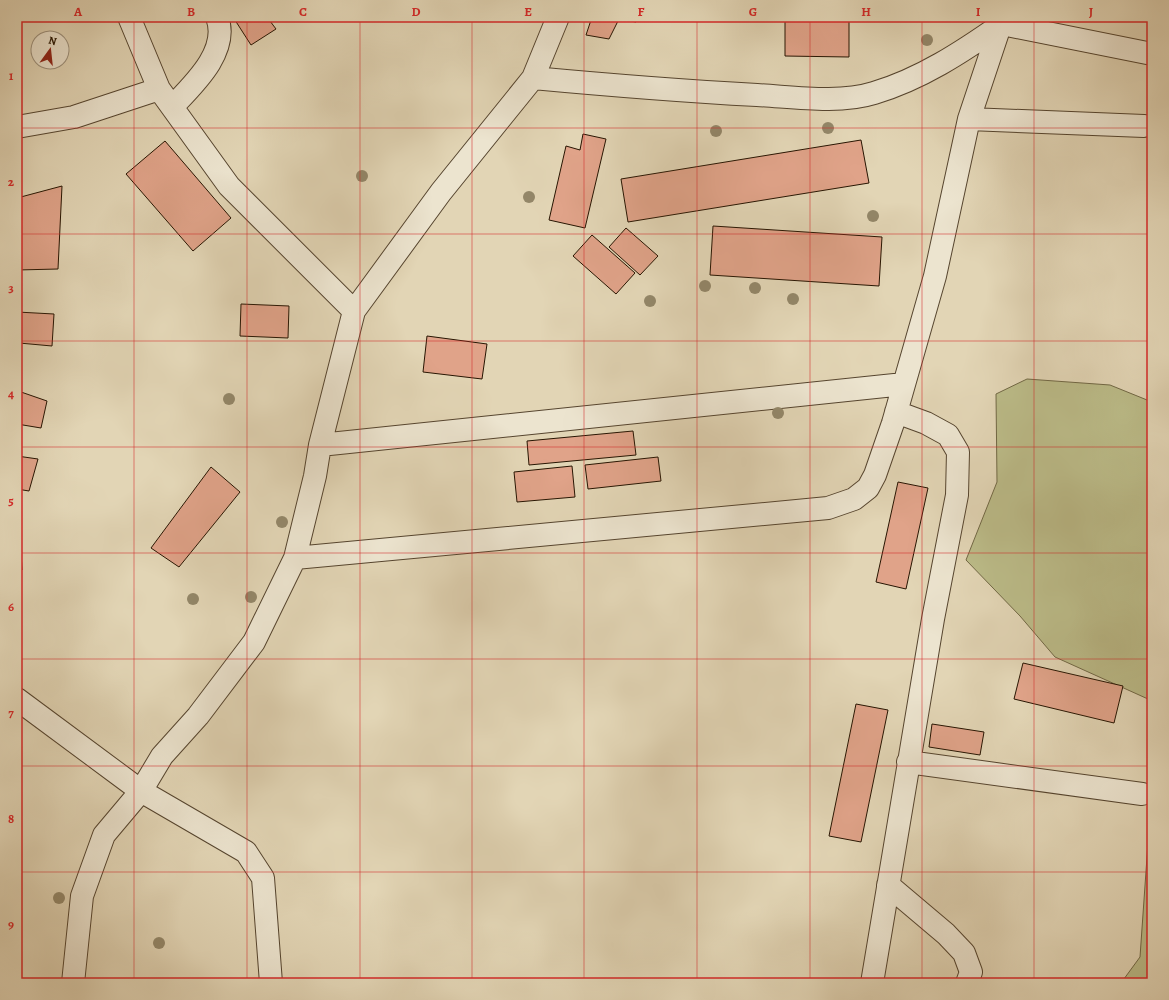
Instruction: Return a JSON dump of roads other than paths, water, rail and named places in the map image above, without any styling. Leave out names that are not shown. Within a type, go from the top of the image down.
[{"type":"lane","points":[[129,17],[158,89],[229,186],[354,311]]},
{"type":"lane","points":[[172,107],[192,85],[216,52],[220,24],[217,17]]},
{"type":"lane","points":[[73,983],[82,896],[104,835],[141,791],[162,756],[198,716],[254,642],[295,558],[315,476],[320,445],[354,311],[441,192],[533,78],[558,17]]},
{"type":"lane","points":[[533,78],[648,89],[831,100],[873,94],[914,78],[965,49],[1002,20]]},
{"type":"lane","points":[[1002,20],[1152,54]]},
{"type":"lane","points":[[295,558],[828,508],[854,499],[868,488],[875,475],[896,412],[935,276],[969,119],[1002,20]]},
{"type":"lane","points":[[17,127],[74,117],[158,89]]},
{"type":"lane","points":[[969,119],[1144,126]]},
{"type":"lane","points":[[320,445],[904,384]]},
{"type":"lane","points":[[872,983],[908,762],[933,619],[957,495],[958,452],[948,435],[926,423],[896,412]]},
{"type":"lane","points":[[17,699],[141,791],[246,852],[263,878],[271,983]]},
{"type":"lane","points":[[908,762],[1142,794]]},
{"type":"lane","points":[[888,885],[946,934],[964,953],[971,972],[967,983]]}]
